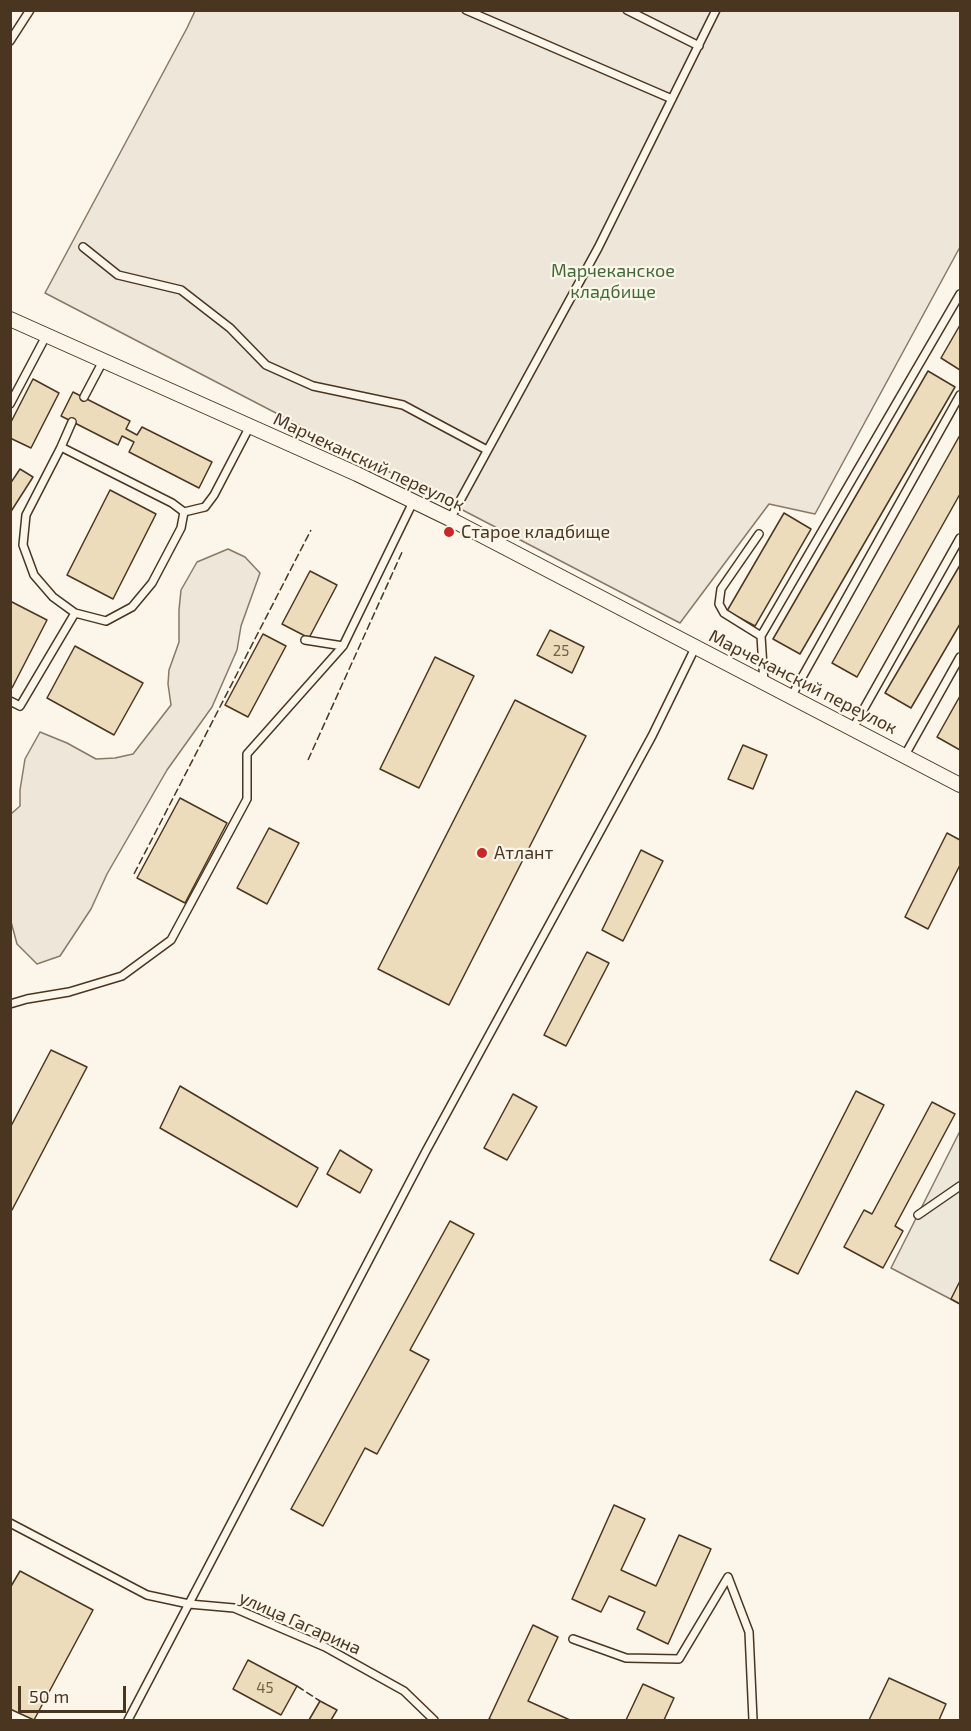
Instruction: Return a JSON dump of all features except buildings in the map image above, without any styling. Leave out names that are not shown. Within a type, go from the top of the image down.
[{"type":"street","name":"Марчеканский переулок","points":[[11,321],[357,474],[450,519],[695,648],[960,783]]},
{"type":"lane","points":[[10,41],[30,10]]},
{"type":"lane","points":[[466,10],[672,99]]},
{"type":"lane","points":[[627,10],[699,46]]},
{"type":"lane","points":[[450,519],[598,248],[716,10]]},
{"type":"lane","points":[[83,247],[118,274],[181,290],[230,328],[266,365],[313,386],[403,405],[487,450]]},
{"type":"lane","points":[[764,683],[761,636],[960,294]]},
{"type":"lane","points":[[10,404],[46,336]]},
{"type":"lane","points":[[84,397],[103,361]]},
{"type":"lane","points":[[791,696],[960,395]]},
{"type":"lane","points":[[72,422],[26,515],[23,545],[34,575],[53,597],[75,613],[106,621],[132,607],[152,583],[182,528],[184,512]]},
{"type":"lane","points":[[184,512],[205,507],[214,495],[250,426]]},
{"type":"lane","points":[[61,447],[172,503],[184,512]]},
{"type":"lane","points":[[10,1004],[69,992],[122,976],[171,940],[247,799],[247,754],[343,646],[413,502]]},
{"type":"lane","points":[[759,534],[721,589],[719,604],[724,613],[761,636]]},
{"type":"lane","points":[[853,728],[960,538]]},
{"type":"lane","points":[[10,701],[20,706],[75,613]]},
{"type":"lane","points":[[305,640],[343,646]]},
{"type":"lane","points":[[128,1720],[426,1151],[652,736],[695,648]]},
{"type":"lane","points":[[905,755],[960,657]]},
{"type":"lane","points":[[918,1215],[960,1186]]},
{"type":"lane","name":"улица Гагарина","points":[[10,1523],[147,1595],[189,1604],[234,1608],[325,1647],[404,1691],[434,1720]]},
{"type":"lane","points":[[573,1639],[626,1658],[679,1659],[728,1577],[749,1632],[753,1720]]},
{"type":"green space","name":"Марчеканское кладбище","points":[[195,11],[960,11],[960,247],[815,514],[769,504],[680,623],[45,293]]},
{"type":"green space","points":[[228,549],[245,557],[260,573],[241,626],[237,650],[212,707],[167,770],[107,874],[91,909],[60,956],[37,964],[17,944],[10,918],[11,814],[20,806],[25,759],[40,732],[67,743],[96,759],[133,754],[171,705],[169,670],[179,642],[181,590],[197,562]]},
{"type":"shaded area","points":[[960,1131],[960,1304],[891,1268]]},
{"type":"fence","points":[[134,874],[311,530]]},
{"type":"fence","points":[[308,760],[403,550]]},
{"type":"fence","points":[[297,1686],[320,1701]]},
{"type":"place","name":"Старое кладбище","points":[[449,532]]},
{"type":"place","name":"Атлант","points":[[482,853]]}]
